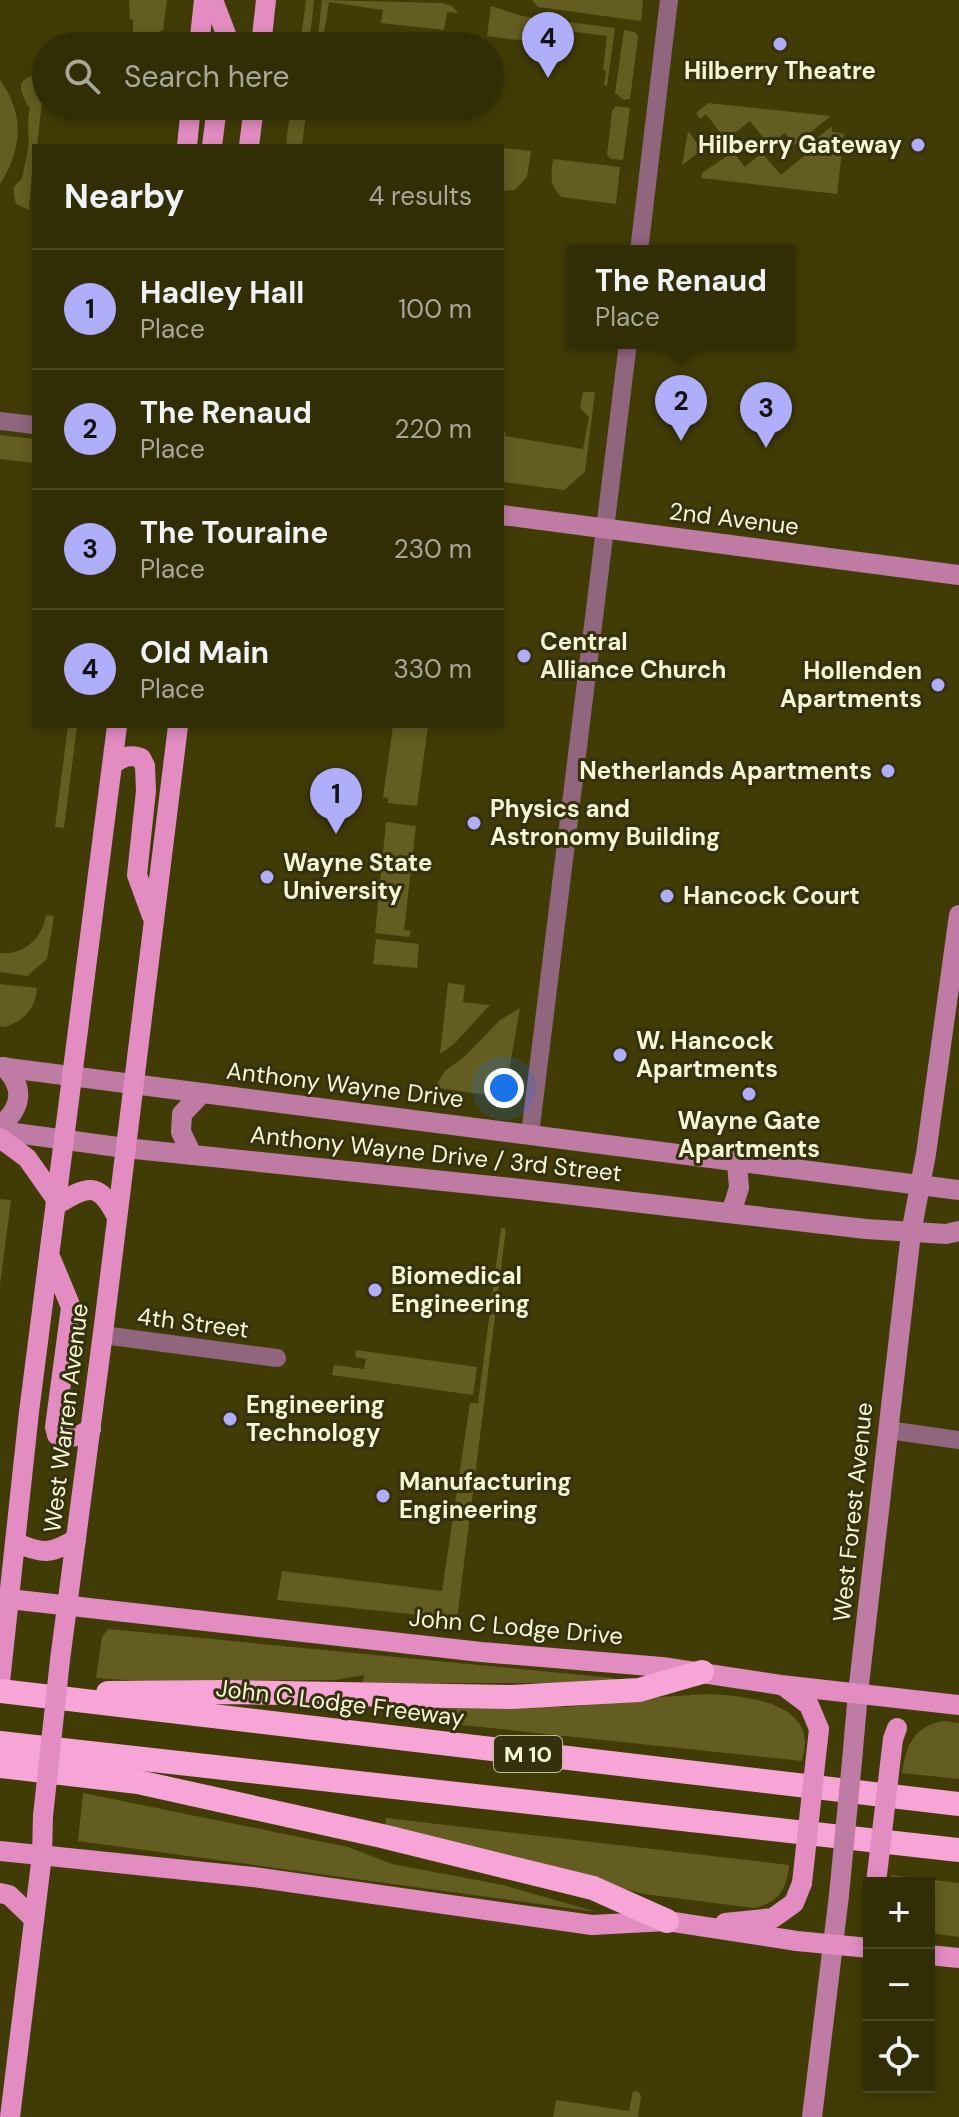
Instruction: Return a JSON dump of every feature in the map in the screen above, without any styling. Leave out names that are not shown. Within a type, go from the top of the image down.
[{"type":"highway","points":[[98,1703],[110,1691],[511,1697],[639,1690],[702,1672]]},
{"type":"highway","name":"John C Lodge Freeway","points":[[0,1691],[959,1804]]},
{"type":"highway","name":"M 10","points":[[0,1743],[959,1850]]},
{"type":"highway","points":[[0,1766],[138,1782],[382,1836],[593,1888],[667,1921]]},
{"type":"main road","points":[[201,32],[204,0]]},
{"type":"main road","points":[[213,0],[225,32]]},
{"type":"main road","points":[[263,32],[266,0]]},
{"type":"main road","points":[[187,144],[190,120]]},
{"type":"main road","points":[[212,144],[215,120]]},
{"type":"main road","points":[[249,144],[252,120]]},
{"type":"main road","name":"West Warren Avenue","points":[[0,1682],[5,1646],[4,1599],[15,1542],[117,728]]},
{"type":"main road","name":"West Warren Avenue","points":[[10,2117],[42,1855],[43,1816],[60,1660],[178,728]]},
{"type":"main road","points":[[113,764],[133,755],[141,758],[145,766],[146,791],[137,875],[154,920]]},
{"type":"main road","points":[[0,1138],[26,1157],[56,1202],[88,1189],[102,1192],[117,1217]]},
{"type":"main road","points":[[49,1255],[71,1307],[55,1427],[57,1435],[70,1439],[91,1429]]},
{"type":"main road","points":[[15,1542],[45,1552],[58,1550],[76,1539]]},
{"type":"main road","name":"John C Lodge Drive","points":[[4,1599],[481,1652],[702,1672],[781,1685],[949,1704]]},
{"type":"main road","points":[[697,1926],[773,1918],[794,1903],[802,1883],[819,1729],[809,1705],[781,1685]]},
{"type":"main road","points":[[877,1877],[893,1739],[897,1728],[909,1712],[949,1704]]},
{"type":"main road","points":[[0,1851],[253,1877],[592,1925],[667,1921],[863,1947]]},
{"type":"main road","points":[[0,1893],[9,1895],[34,1919]]},
{"type":"main road","points":[[935,1956],[959,1958]]},
{"type":"street","points":[[640,245],[669,0]]},
{"type":"street","points":[[530,1134],[627,349]]},
{"type":"street","points":[[0,421],[32,425]]},
{"type":"street","name":"2nd Avenue","points":[[504,515],[959,575]]},
{"type":"street","name":"West Forest Avenue","points":[[812,2117],[911,1233],[921,1185],[959,915]]},
{"type":"street","points":[[0,1128],[9,1119],[17,1102],[18,1087],[14,1077],[2,1067]]},
{"type":"street","name":"Anthony Wayne Drive","points":[[2,1067],[959,1190]]},
{"type":"street","points":[[192,1155],[181,1132],[182,1114],[202,1093]]},
{"type":"street","name":"Anthony Wayne Drive / 3rd Street","points":[[0,1128],[125,1148],[866,1229],[946,1234],[959,1231]]},
{"type":"street","points":[[731,1213],[739,1188],[737,1162]]},
{"type":"street","name":"4th Street","points":[[103,1335],[277,1358]]},
{"type":"street","points":[[888,1430],[959,1440]]},
{"type":"shaded area","points":[[129,0],[167,0],[163,30],[133,32],[133,20],[130,19]]},
{"type":"shaded area","points":[[306,0],[314,0],[311,32],[302,32]]},
{"type":"shaded area","points":[[322,0],[442,3],[452,6],[458,13],[447,12],[444,30],[381,23],[383,10],[329,2],[324,32],[319,32]]},
{"type":"shaded area","points":[[532,0],[643,0],[641,21],[538,7]]},
{"type":"shaded area","points":[[491,6],[522,16],[615,28],[607,86],[604,85],[606,71],[603,70],[607,36],[552,29],[550,44],[504,38],[504,32],[488,32]]},
{"type":"shaded area","points":[[624,30],[635,32],[638,37],[630,99],[624,100],[615,93]]},
{"type":"shaded area","points":[[32,76],[32,120],[40,120],[37,144],[32,144],[29,210],[16,204],[14,190],[22,178],[28,143],[30,108],[21,86],[26,78]]},
{"type":"shaded area","points":[[0,80],[14,106],[18,132],[13,158],[0,184]]},
{"type":"shaded area","points":[[708,103],[831,116],[794,145],[785,133],[769,145],[750,121],[726,140],[706,114],[700,119],[696,113]]},
{"type":"shaded area","points":[[616,106],[630,108],[623,160],[611,159],[607,155],[612,111]]},
{"type":"shaded area","points":[[289,120],[305,120],[302,144],[286,144]]},
{"type":"shaded area","points":[[832,126],[832,132],[844,134],[837,194],[701,178],[702,173],[733,152],[745,167],[762,153],[781,175],[804,156],[801,151]]},
{"type":"shaded area","points":[[688,131],[702,150],[682,165]]},
{"type":"shaded area","points":[[504,148],[531,151],[527,177],[515,190],[504,191]]},
{"type":"shaded area","points":[[553,159],[620,167],[616,204],[562,197],[553,184]]},
{"type":"shaded area","points":[[583,392],[595,392],[585,472],[564,490],[504,482],[504,432],[505,436],[583,449],[589,417],[580,408]]},
{"type":"shaded area","points":[[0,435],[32,439],[32,463],[0,459]]},
{"type":"shaded area","points":[[68,728],[77,728],[64,828],[55,827]]},
{"type":"shaded area","points":[[393,728],[428,728],[417,806],[388,803],[388,798],[383,797]]},
{"type":"shaded area","points":[[386,822],[416,826],[404,930],[411,931],[409,937],[375,933]]},
{"type":"shaded area","points":[[46,915],[54,916],[47,959],[27,976],[0,972],[0,953],[17,951],[31,943],[41,931]]},
{"type":"shaded area","points":[[376,939],[419,944],[417,968],[373,964]]},
{"type":"shaded area","points":[[448,983],[465,985],[463,1002],[490,1005],[454,1044],[440,1054]]},
{"type":"shaded area","points":[[0,984],[37,988],[28,1013],[5,1027],[0,1026]]},
{"type":"shaded area","points":[[520,1008],[505,1094],[501,1097],[438,1088],[437,1084],[445,1071],[465,1056],[500,1020]]},
{"type":"shaded area","points":[[0,1199],[11,1200],[0,1285]]},
{"type":"shaded area","points":[[501,1228],[506,1229],[457,1619],[277,1600],[282,1571],[442,1591],[470,1403],[478,1403]]},
{"type":"shaded area","points":[[356,1350],[477,1367],[473,1395],[332,1375],[334,1365],[364,1369],[366,1359],[355,1357]]},
{"type":"shaded area","points":[[108,1629],[613,1678],[617,1683],[363,1683],[364,1675],[336,1680],[142,1681],[96,1678],[102,1637]]},
{"type":"shaded area","points":[[708,1694],[752,1699],[782,1708],[802,1728],[805,1742],[802,1761],[386,1717],[386,1704],[568,1707]]},
{"type":"shaded area","points":[[944,1721],[959,1723],[959,1779],[902,1773],[913,1738],[925,1727]]},
{"type":"shaded area","points":[[83,1793],[348,1847],[392,1864],[503,1885],[597,1912],[78,1841]]},
{"type":"shaded area","points":[[386,1818],[789,1865],[780,1894],[769,1903],[754,1908],[644,1894],[385,1826]]},
{"type":"shaded area","points":[[935,1880],[959,1883],[959,1937],[935,1934]]},
{"type":"shaded area","points":[[633,2091],[641,2096],[638,2117],[553,2117],[556,2100],[629,2111]]},
{"type":"place","name":"Hilberry Theatre","points":[[780,44]]},
{"type":"place","name":"Old Main","points":[[548,78]]},
{"type":"place","name":"Hilberry Gateway","points":[[918,145]]},
{"type":"place","name":"The Renaud","points":[[681,441]]},
{"type":"place","name":"The Touraine","points":[[766,448]]},
{"type":"place","name":"Central Alliance Church","points":[[524,656]]},
{"type":"place","name":"Hollenden Apartments","points":[[938,685]]},
{"type":"place","name":"Netherlands Apartments","points":[[888,771]]},
{"type":"place","name":"Physics and Astronomy Building","points":[[474,823]]},
{"type":"place","name":"Hadley Hall","points":[[336,834]]},
{"type":"place","name":"Wayne State University","points":[[267,877]]},
{"type":"place","name":"Hancock Court","points":[[667,896]]},
{"type":"place","name":"W. Hancock Apartments","points":[[620,1055]]},
{"type":"place","name":"Wayne Gate Apartments","points":[[749,1094]]},
{"type":"place","name":"Biomedical Engineering","points":[[375,1290]]},
{"type":"place","name":"Engineering Technology","points":[[230,1419]]},
{"type":"place","name":"Manufacturing Engineering","points":[[383,1496]]}]
